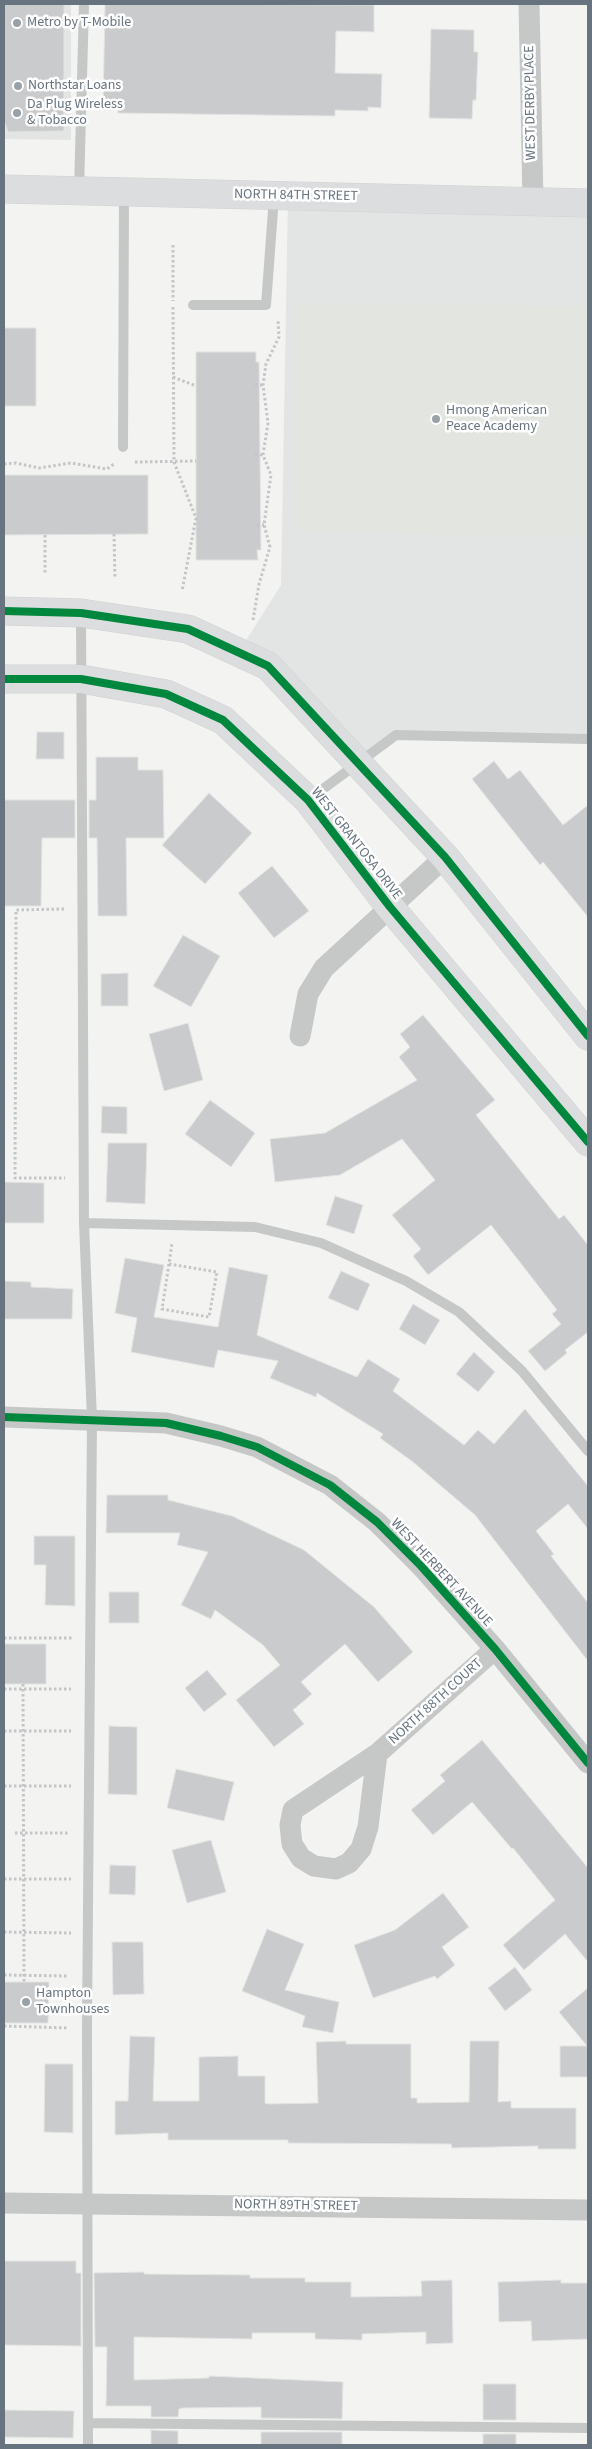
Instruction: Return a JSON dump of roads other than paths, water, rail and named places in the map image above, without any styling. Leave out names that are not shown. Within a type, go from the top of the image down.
[{"type":"street","name":"WEST DERBY PLACE","points":[[529,4],[533,202]]},
{"type":"street","name":"NORTH 84TH STREET","points":[[4,189],[588,203]]},
{"type":"street","points":[[4,611],[81,613],[188,629],[268,666],[445,858],[588,1036]]},
{"type":"street","name":"WEST GRANTOSA DRIVE","points":[[4,679],[81,679],[166,694],[223,720],[308,800],[390,907],[588,1142]]},
{"type":"street","points":[[300,1036],[308,994],[324,968],[445,858]]},
{"type":"street","name":"WEST HERBERT AVENUE","points":[[4,1417],[166,1423],[257,1447],[330,1485],[377,1522],[422,1566],[495,1649],[588,1763]]},
{"type":"street","name":"NORTH 88TH COURT","points":[[377,1754],[368,1827],[361,1849],[349,1864],[336,1869],[314,1866],[301,1858],[292,1844],[290,1825],[293,1810],[377,1754],[495,1649]]},
{"type":"street","name":"NORTH 89TH STREET","points":[[4,2203],[588,2210]]},
{"type":"lane","points":[[79,191],[84,4]]},
{"type":"lane","points":[[123,447],[124,192]]},
{"type":"lane","points":[[193,305],[266,305],[274,196]]},
{"type":"lane","points":[[81,613],[84,1223],[92,1419],[88,1689],[88,2445]]},
{"type":"lane","points":[[308,800],[396,735],[588,739]]},
{"type":"lane","points":[[84,1223],[255,1227],[321,1243],[406,1281],[459,1312],[522,1371],[588,1451]]},
{"type":"lane","points":[[88,2423],[588,2428]]},
{"type":"place","name":"Metro by T-Mobile","points":[[17,23]]},
{"type":"place","name":"Northstar Loans","points":[[18,86]]},
{"type":"place","name":"Da Plug Wireless & Tobacco","points":[[17,113]]},
{"type":"place","name":"Hmong American Peace Academy","points":[[436,419]]},
{"type":"place","name":"Hampton Townhouses","points":[[26,2002]]}]
